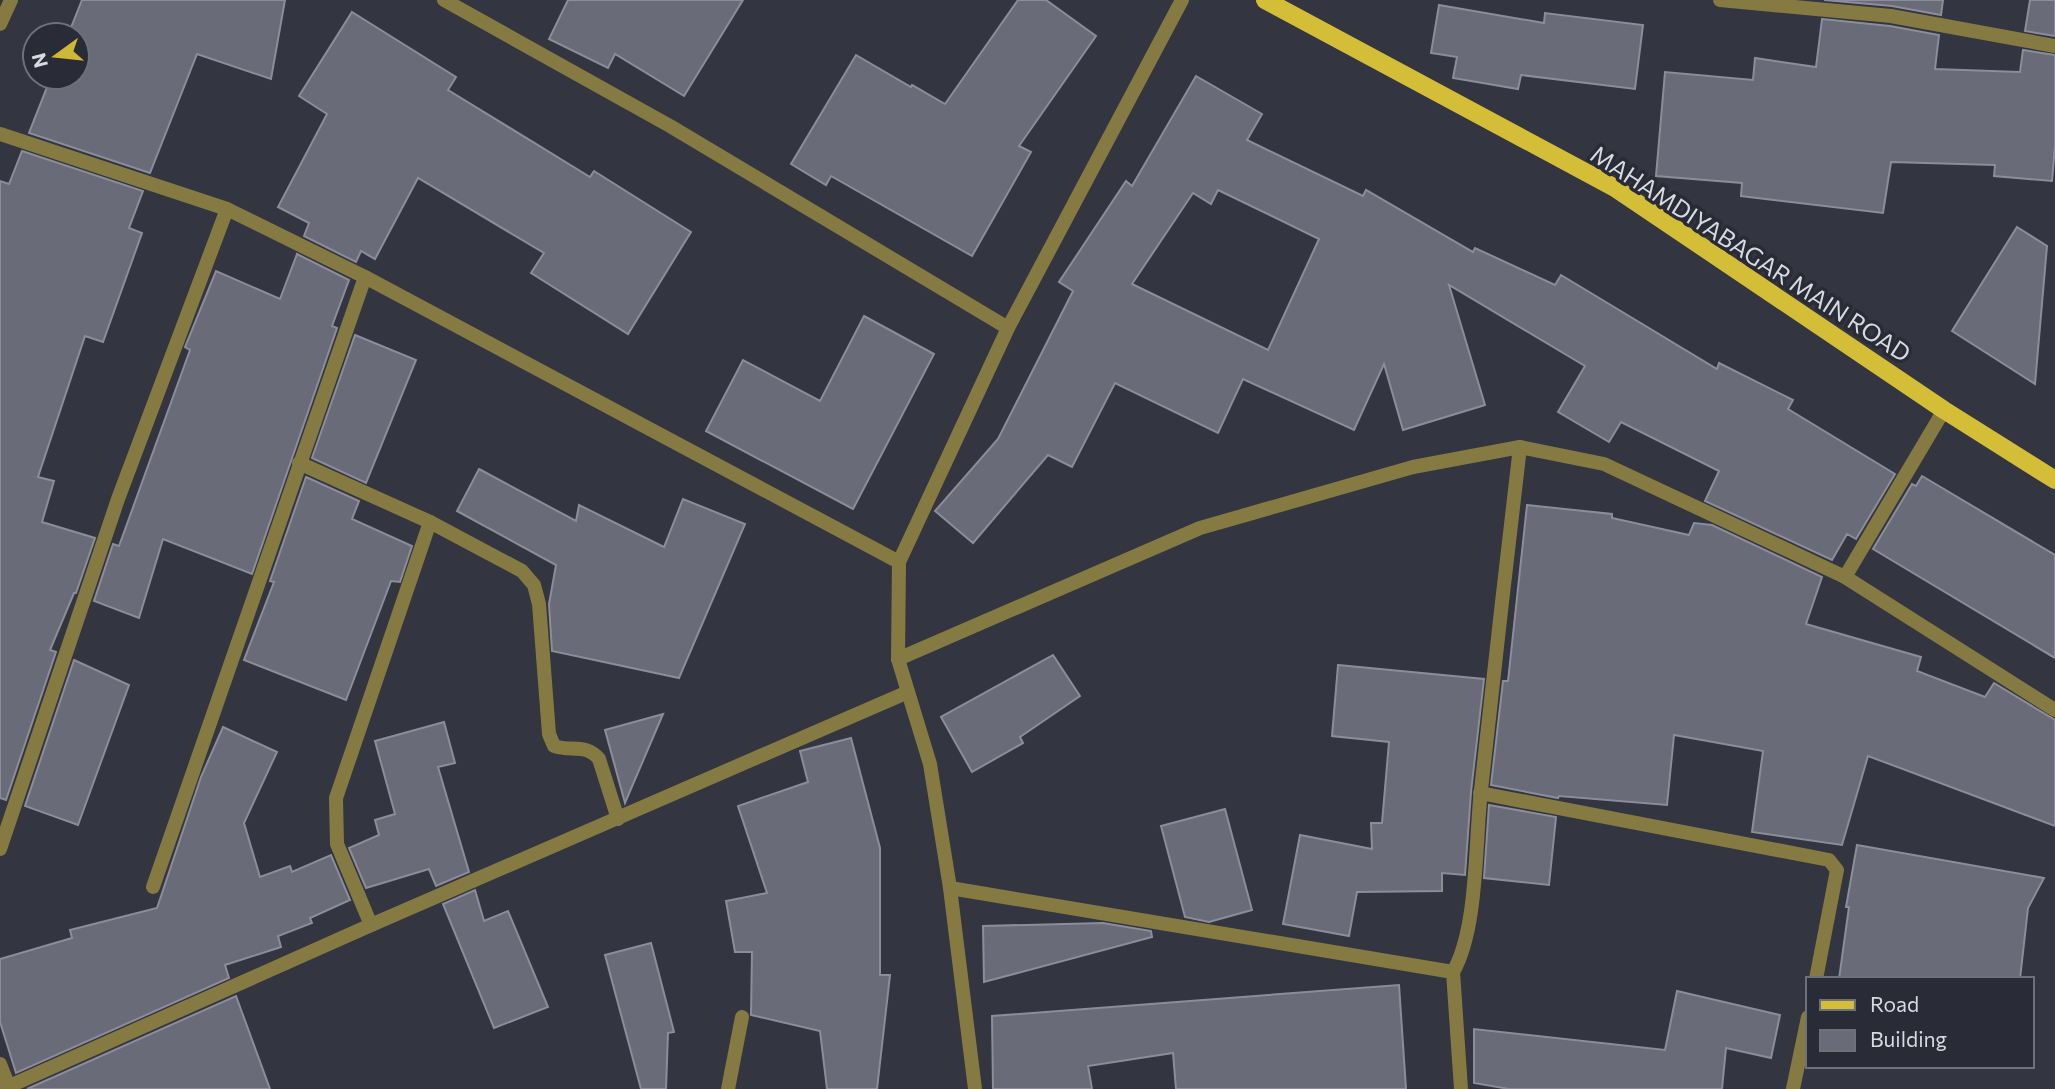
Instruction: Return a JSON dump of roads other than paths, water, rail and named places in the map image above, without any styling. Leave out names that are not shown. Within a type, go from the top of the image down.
[{"type":"main road","name":"MAHAMDIYABAGAR MAIN ROAD","points":[[1267,0],[1615,188],[1944,410],[2055,480]]},
{"type":"street","points":[[0,24],[11,0]]},
{"type":"street","points":[[444,0],[670,126],[1008,328]]},
{"type":"street","points":[[975,1089],[950,888],[930,764],[898,659],[899,562],[1008,328],[1182,0]]},
{"type":"street","points":[[1720,0],[1891,16],[2055,46]]},
{"type":"street","points":[[0,134],[227,209],[366,277],[899,562]]},
{"type":"street","points":[[0,849],[118,499],[227,209]]},
{"type":"street","points":[[153,887],[366,277]]},
{"type":"street","points":[[1845,577],[1944,410]]},
{"type":"street","points":[[898,659],[1200,528],[1413,467],[1520,447],[1604,464],[1845,577],[2055,710]]},
{"type":"street","points":[[1461,1089],[1453,972],[1462,956],[1470,915],[1480,793],[1520,447]]},
{"type":"street","points":[[299,463],[430,522],[522,570],[534,585],[539,604],[549,734],[554,746],[593,751],[599,759],[618,819]]},
{"type":"street","points":[[372,925],[337,844],[336,798],[430,522]]},
{"type":"street","points":[[0,1064],[6,1088],[372,925],[908,692]]},
{"type":"street","points":[[1480,793],[1829,860],[1837,870],[1816,977]]},
{"type":"street","points":[[950,888],[1453,972]]},
{"type":"street","points":[[728,1089],[743,1017]]},
{"type":"street","points":[[1793,1089],[1806,1027]]}]
